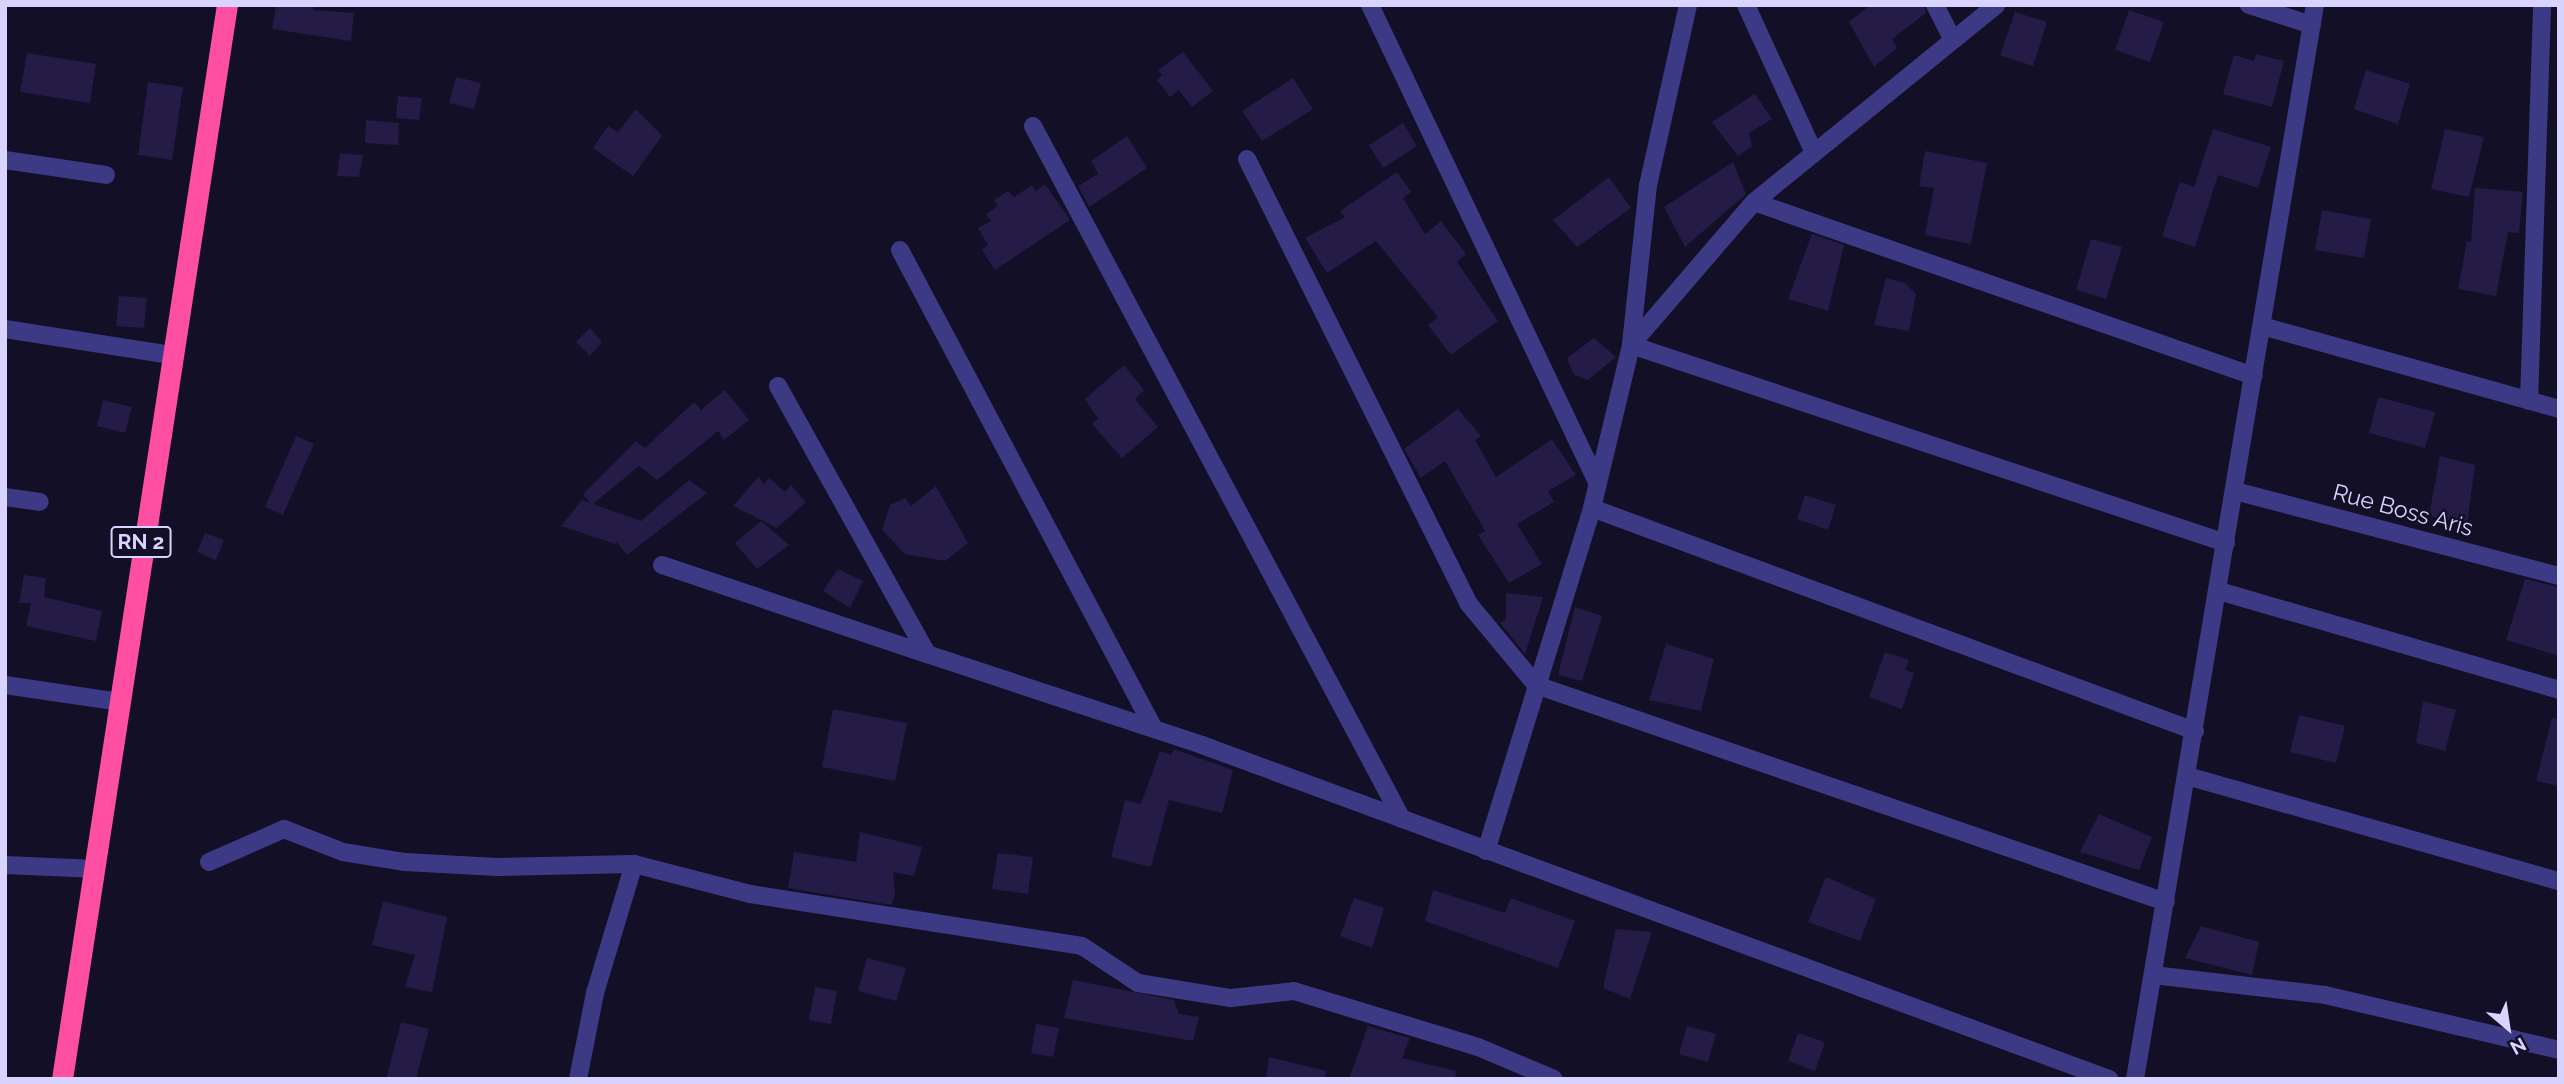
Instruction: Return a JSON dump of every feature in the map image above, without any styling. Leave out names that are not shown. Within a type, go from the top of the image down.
[{"type":"highway","name":"RN 2","points":[[62,1079],[96,869],[171,355],[227,5]]},
{"type":"street","points":[[1370,5],[1598,484]]},
{"type":"street","points":[[1486,851],[1598,484],[1631,345],[1648,185],[1688,5]]},
{"type":"street","points":[[1746,5],[1814,153]]},
{"type":"street","points":[[1935,5],[1953,40]]},
{"type":"street","points":[[1631,345],[1754,202],[1996,5]]},
{"type":"street","points":[[2249,5],[2312,25]]},
{"type":"street","points":[[2135,1079],[2315,5]]},
{"type":"street","points":[[2529,401],[2542,5]]},
{"type":"street","points":[[1033,126],[1402,820]]},
{"type":"street","points":[[1248,159],[1468,603],[1536,685],[2166,902]]},
{"type":"street","points":[[5,160],[106,175]]},
{"type":"street","points":[[1754,202],[2254,376]]},
{"type":"street","points":[[900,250],[1154,729]]},
{"type":"street","points":[[2262,326],[2559,409]]},
{"type":"street","points":[[5,329],[171,355]]},
{"type":"street","points":[[1631,345],[2226,543]]},
{"type":"street","points":[[778,386],[927,654]]},
{"type":"street","name":"Rue Boss Aris","points":[[2235,491],[2559,576]]},
{"type":"street","points":[[5,497],[40,502]]},
{"type":"street","points":[[1592,509],[2195,732]]},
{"type":"street","points":[[662,565],[1154,729],[2109,1079]]},
{"type":"street","points":[[2218,591],[2559,690]]},
{"type":"street","points":[[5,685],[120,702]]},
{"type":"street","points":[[2187,776],[2559,881]]},
{"type":"street","points":[[209,862],[284,829],[343,852],[405,862],[497,867],[634,864],[750,894],[1082,946],[1138,983],[1231,998],[1294,991],[1478,1047],[1554,1079]]},
{"type":"street","points":[[578,1079],[595,993],[634,864]]},
{"type":"street","points":[[5,865],[96,869]]},
{"type":"street","points":[[2153,975],[2325,995],[2559,1049]]},
{"type":"building","points":[[276,5],[314,5],[313,10],[354,13],[351,41],[272,29]]},
{"type":"building","points":[[1870,5],[1924,5],[1926,13],[1892,39],[1897,48],[1874,67],[1849,22]]},
{"type":"building","points":[[2129,10],[2164,22],[2150,62],[2115,50]]},
{"type":"building","points":[[2015,12],[2047,22],[2033,66],[2000,55]]},
{"type":"building","points":[[1183,52],[1213,91],[1192,107],[1179,90],[1170,97],[1157,80],[1162,75],[1158,70]]},
{"type":"building","points":[[27,53],[96,64],[90,103],[20,92]]},
{"type":"building","points":[[2256,54],[2284,61],[2272,107],[2223,94],[2234,55],[2254,61]]},
{"type":"building","points":[[2366,70],[2410,84],[2398,124],[2354,109]]},
{"type":"building","points":[[456,77],[481,83],[474,109],[449,103]]},
{"type":"building","points":[[1293,78],[1313,109],[1262,141],[1242,111]]},
{"type":"building","points":[[148,82],[183,87],[172,160],[138,155]]},
{"type":"building","points":[[1755,94],[1772,119],[1749,133],[1752,146],[1738,156],[1712,122]]},
{"type":"building","points":[[398,96],[422,98],[419,120],[396,118]]},
{"type":"building","points":[[636,109],[662,136],[633,176],[593,148],[608,126],[618,132]]},
{"type":"building","points":[[366,120],[399,123],[398,145],[365,143]]},
{"type":"building","points":[[1403,123],[1417,146],[1383,168],[1369,145]]},
{"type":"building","points":[[2213,129],[2271,147],[2258,188],[2218,175],[2195,247],[2162,236],[2180,182],[2194,187]]},
{"type":"building","points":[[2445,129],[2484,137],[2469,197],[2431,189]]},
{"type":"building","points":[[1127,136],[1147,168],[1089,207],[1078,186],[1098,174],[1091,161]]},
{"type":"building","points":[[1925,151],[1987,163],[1971,244],[1925,235],[1934,188],[1919,186]]},
{"type":"building","points":[[340,153],[363,155],[359,177],[337,176]]},
{"type":"building","points":[[1733,162],[1746,194],[1685,247],[1664,207]]},
{"type":"building","points":[[1397,172],[1411,192],[1403,198],[1425,234],[1441,221],[1466,254],[1457,262],[1498,321],[1451,355],[1428,325],[1438,317],[1376,241],[1327,273],[1305,238],[1345,217],[1340,211]]},
{"type":"building","points":[[1609,177],[1631,208],[1577,247],[1553,220]]},
{"type":"building","points":[[1045,184],[1070,220],[995,270],[982,250],[988,245],[978,228],[991,221],[986,214],[998,206],[994,200],[1008,191],[1014,197],[1032,185],[1036,191]]},
{"type":"building","points":[[2475,188],[2523,192],[2519,233],[2508,232],[2496,296],[2458,289],[2467,241],[2471,242]]},
{"type":"building","points":[[2322,210],[2371,219],[2364,258],[2315,250]]},
{"type":"building","points":[[1812,234],[1844,245],[1828,311],[1788,299]]},
{"type":"building","points":[[2091,239],[2122,247],[2106,299],[2076,290]]},
{"type":"building","points":[[1886,278],[1905,283],[1916,294],[1909,331],[1874,325]]},
{"type":"building","points":[[119,296],[147,298],[144,328],[116,326]]},
{"type":"building","points":[[590,328],[602,342],[590,356],[576,342]]},
{"type":"building","points":[[1594,338],[1616,357],[1588,380],[1574,375],[1567,358]]},
{"type":"building","points":[[1124,365],[1144,390],[1135,399],[1158,427],[1122,458],[1092,424],[1098,419],[1085,399]]},
{"type":"building","points":[[725,390],[749,420],[724,440],[718,431],[657,480],[639,466],[593,504],[641,521],[689,480],[707,493],[627,555],[617,542],[620,538],[615,544],[561,526],[582,500],[590,503],[583,494],[636,441],[645,448],[694,402],[701,410]]},
{"type":"building","points":[[2378,397],[2435,412],[2425,448],[2369,433]]},
{"type":"building","points":[[103,400],[132,407],[125,433],[97,426]]},
{"type":"building","points":[[1458,409],[1481,436],[1475,440],[1496,477],[1552,439],[1576,475],[1548,491],[1554,502],[1517,524],[1542,564],[1509,583],[1478,535],[1485,531],[1445,461],[1421,478],[1404,449]]},
{"type":"building","points":[[296,436],[314,444],[283,515],[265,507]]},
{"type":"building","points":[[2440,456],[2475,465],[2467,524],[2429,516]]},
{"type":"building","points":[[759,476],[764,485],[769,478],[785,492],[791,485],[806,502],[777,528],[733,506]]},
{"type":"building","points":[[936,486],[968,543],[945,561],[905,554],[882,530],[890,505],[905,498],[911,506]]},
{"type":"building","points":[[1805,495],[1836,505],[1828,530],[1797,519]]},
{"type":"building","points":[[761,521],[789,545],[757,569],[735,543]]},
{"type":"building","points":[[205,533],[224,540],[216,560],[197,552]]},
{"type":"building","points":[[838,569],[863,581],[850,608],[823,591]]},
{"type":"building","points":[[24,575],[46,578],[44,597],[102,611],[96,641],[26,626],[31,603],[19,603]]},
{"type":"building","points":[[2525,579],[2559,587],[2559,656],[2506,640]]},
{"type":"building","points":[[1506,593],[1543,597],[1525,654],[1500,623],[1506,619]]},
{"type":"building","points":[[1575,607],[1602,616],[1582,681],[1558,675]]},
{"type":"building","points":[[1666,644],[1714,659],[1701,711],[1649,700]]},
{"type":"building","points":[[1885,652],[1909,660],[1905,670],[1914,673],[1902,709],[1869,697]]},
{"type":"building","points":[[2423,701],[2456,710],[2445,751],[2416,743]]},
{"type":"building","points":[[833,709],[907,723],[895,781],[822,767]]},
{"type":"building","points":[[2299,715],[2345,726],[2336,763],[2290,752]]},
{"type":"building","points":[[2552,718],[2559,719],[2559,786],[2536,781]]},
{"type":"building","points":[[1174,749],[1233,770],[1222,813],[1169,800],[1151,867],[1111,857],[1125,800],[1141,804],[1160,751],[1171,755]]},
{"type":"building","points":[[2099,814],[2152,837],[2139,870],[2080,852]]},
{"type":"building","points":[[860,832],[922,847],[914,876],[893,872],[895,895],[891,905],[788,888],[794,852],[856,862]]},
{"type":"building","points":[[998,853],[1033,857],[1028,894],[992,889]]},
{"type":"building","points":[[1826,877],[1876,899],[1860,941],[1808,922]]},
{"type":"building","points":[[1433,890],[1505,913],[1511,898],[1575,921],[1558,968],[1425,921]]},
{"type":"building","points":[[1354,898],[1384,908],[1372,948],[1340,936]]},
{"type":"building","points":[[383,901],[447,917],[432,992],[405,987],[415,955],[372,945]]},
{"type":"building","points":[[2201,926],[2259,942],[2252,975],[2185,958]]},
{"type":"building","points":[[1616,929],[1652,932],[1630,999],[1603,988]]},
{"type":"building","points":[[867,958],[906,968],[896,1001],[858,991]]},
{"type":"building","points":[[1073,980],[1174,1000],[1179,1014],[1199,1017],[1193,1041],[1064,1018]]},
{"type":"building","points":[[815,987],[837,991],[831,1024],[809,1020]]},
{"type":"building","points":[[401,1022],[429,1029],[416,1079],[386,1079]]},
{"type":"building","points":[[1036,1024],[1059,1028],[1053,1057],[1031,1053]]},
{"type":"building","points":[[1368,1026],[1410,1038],[1402,1058],[1456,1071],[1455,1079],[1349,1079]]},
{"type":"building","points":[[1687,1026],[1716,1034],[1708,1062],[1679,1054]]},
{"type":"building","points":[[1798,1033],[1825,1042],[1815,1071],[1788,1061]]},
{"type":"building","points":[[1269,1057],[1326,1071],[1325,1079],[1266,1079]]}]
